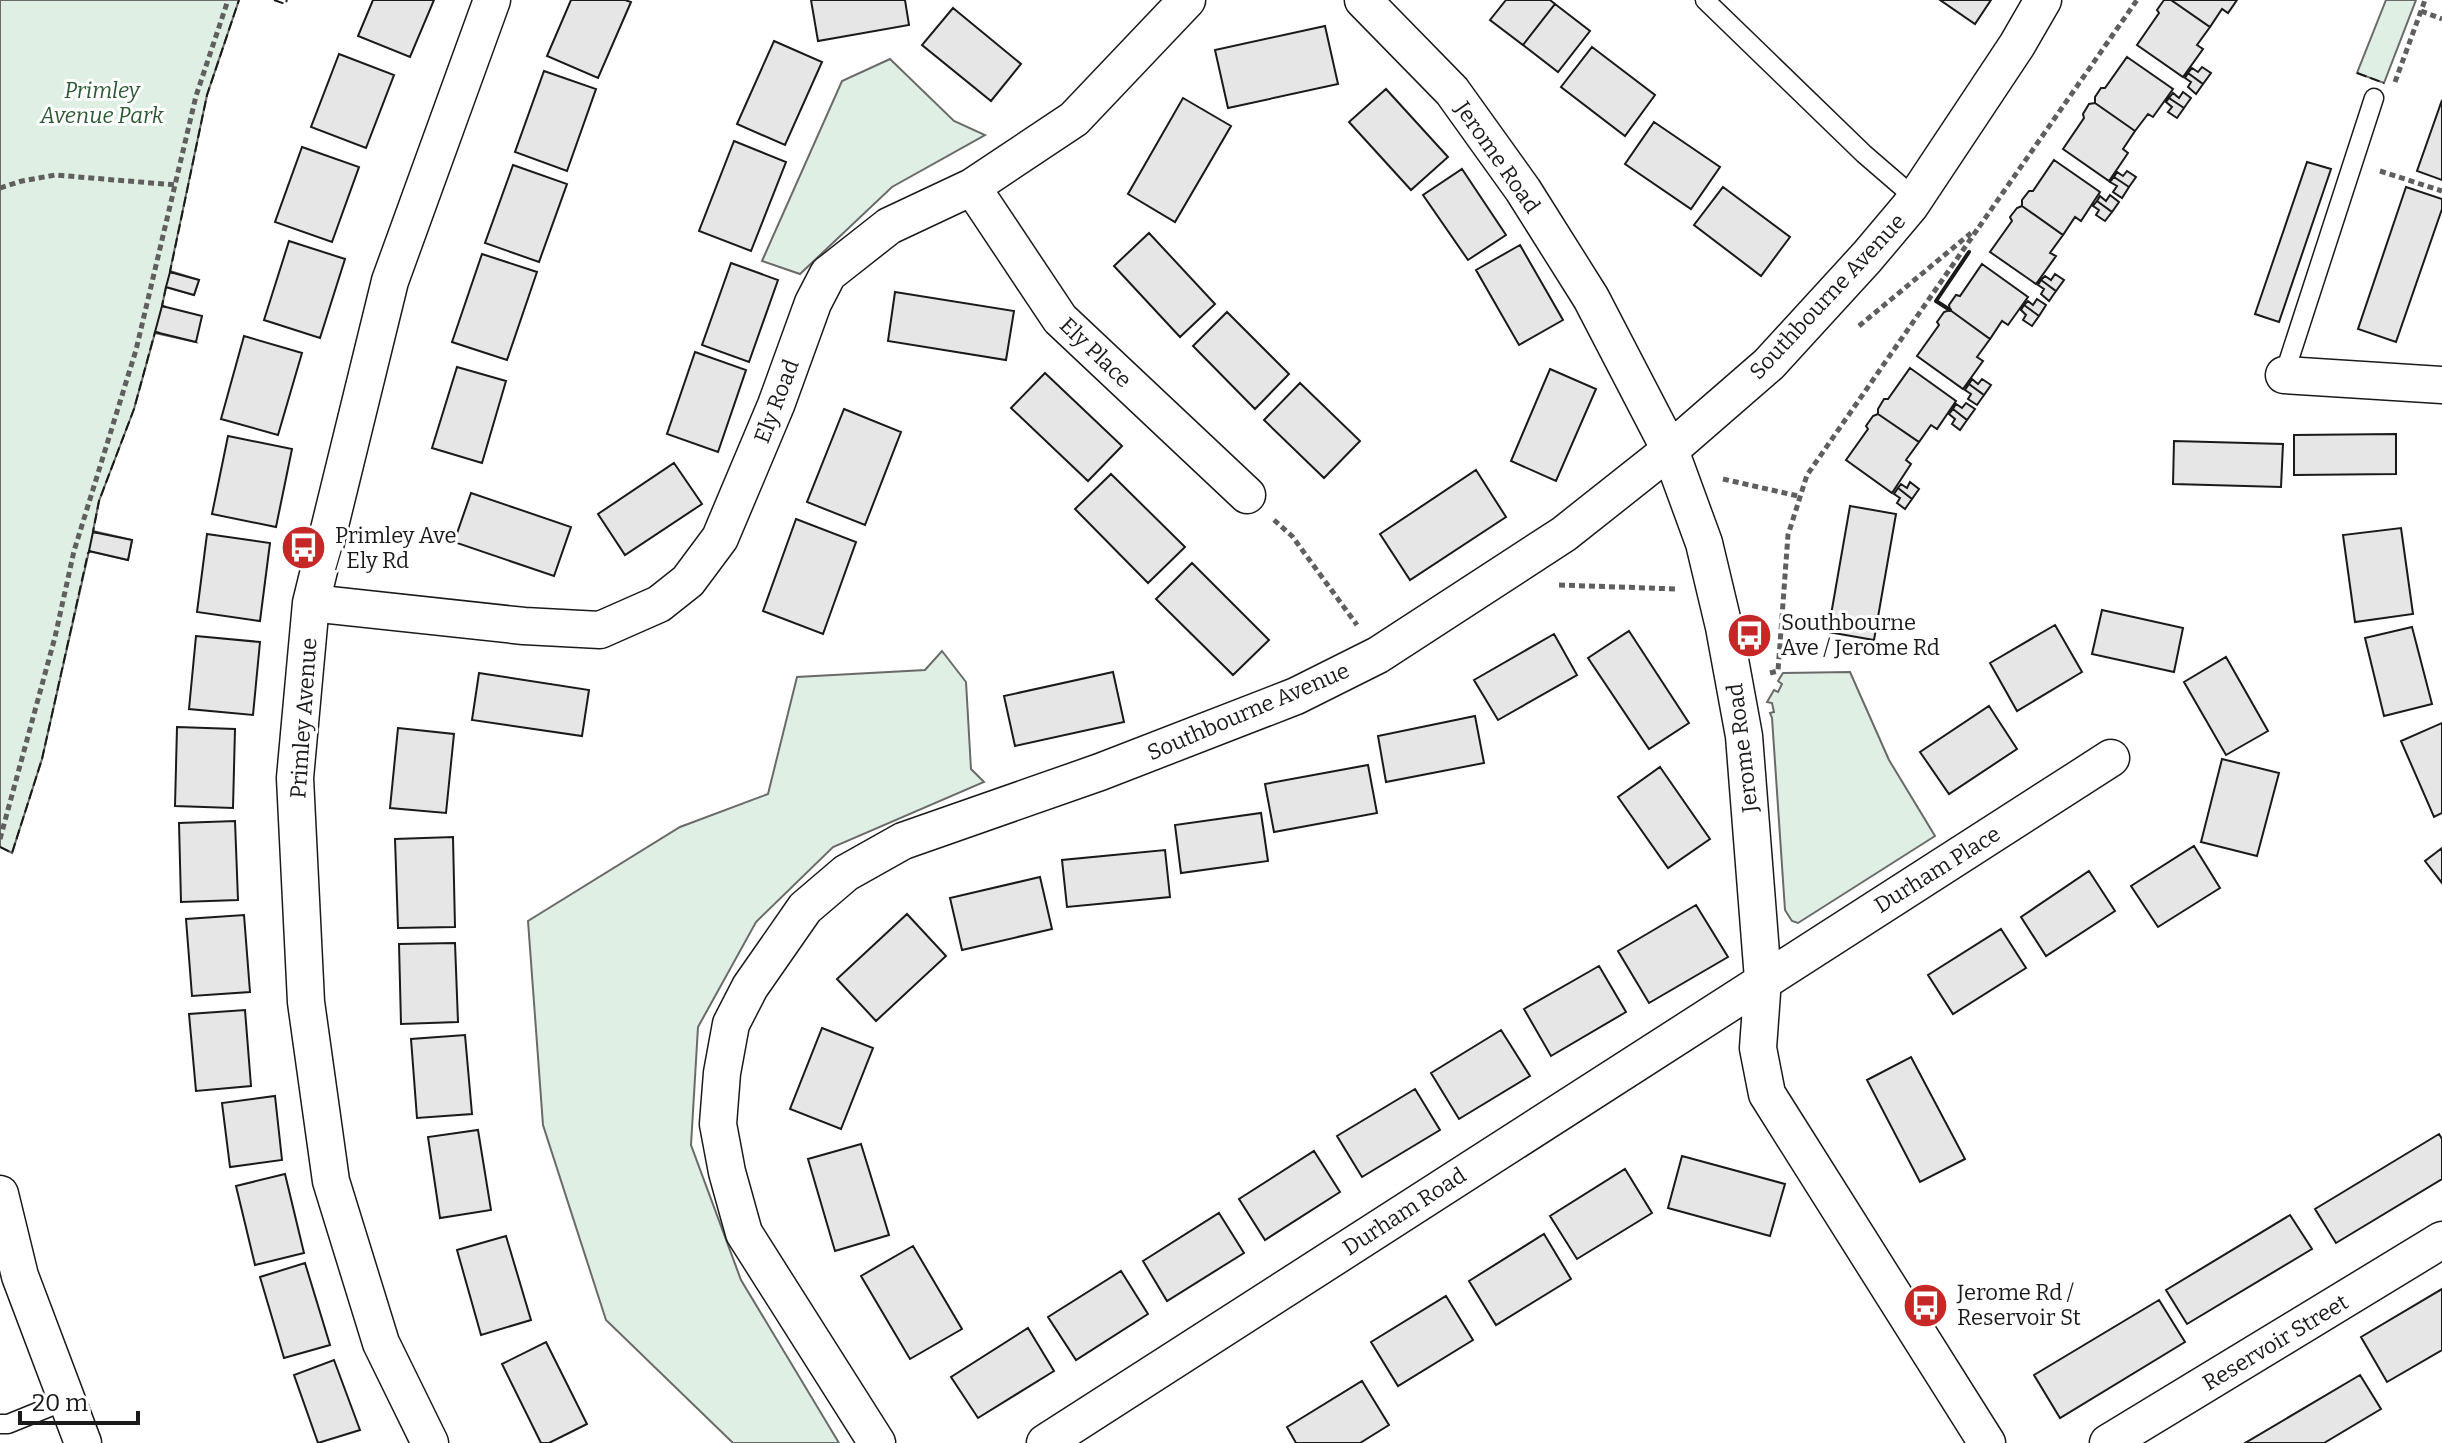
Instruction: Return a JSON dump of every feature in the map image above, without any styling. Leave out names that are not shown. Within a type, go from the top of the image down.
[{"type":"street","name":"Primley Avenue","points":[[430,1443],[381,1343],[331,1181],[306,1002],[295,778],[311,603],[390,281],[492,0]]},
{"type":"street","name":"Ely Road","points":[[311,603],[524,626],[600,630],[659,604],[688,581],[720,538],[776,405],[813,303],[828,274],[889,226],[972,187],[1074,119],[1187,0]]},
{"type":"street","name":"Jerome Road","points":[[1363,0],[1452,91],[1523,190],[1591,298],[1670,450],[1704,543],[1744,736],[1763,979],[1758,1048],[1767,1094],[1987,1443]]},
{"type":"street","name":"Southbourne Avenue","points":[[877,1443],[744,1233],[718,1124],[722,1073],[731,1024],[750,987],[805,908],[846,873],[903,841],[1100,772],[1296,696],[1378,655],[1564,534],[1670,450],[1769,364],[1867,257],[1915,198],[2017,45],[2043,0]]},
{"type":"street","name":"Ely Place","points":[[972,187],[1060,319],[1247,495]]},
{"type":"street","points":[[2284,375],[2442,385]]},
{"type":"street","name":"Durham Place","points":[[1763,979],[2111,758]]},
{"type":"street","name":"Durham Road","points":[[1045,1443],[1763,979]]},
{"type":"street","points":[[0,1194],[20,1276],[83,1443]]},
{"type":"street","name":"Reservoir Street","points":[[2108,1443],[2442,1240]]},
{"type":"lane","points":[[1705,0],[1864,154],[1915,198]]},
{"type":"lane","points":[[2284,375],[2374,98]]},
{"type":"lane","points":[[0,1424],[8,1424],[67,1400]]},
{"type":"path","points":[[0,839],[55,637],[74,551],[136,350],[196,96],[228,0]]},
{"type":"path","points":[[1734,679],[1778,671],[1788,535],[1807,475],[2137,0]]},
{"type":"path","points":[[2374,98],[2394,85],[2425,0]]},
{"type":"path","points":[[2421,11],[2442,19]]},
{"type":"path","points":[[2352,162],[2442,191]]},
{"type":"path","points":[[0,188],[55,175],[176,185]]},
{"type":"path","points":[[1851,333],[1979,227]]},
{"type":"path","points":[[1723,479],[1798,496]]},
{"type":"path","points":[[1247,495],[1292,536],[1378,655]]},
{"type":"path","points":[[1550,584],[1715,590]]},
{"type":"green space","name":"Primley Avenue Park","points":[[0,0],[239,0],[207,95],[170,271],[199,280],[194,295],[166,287],[162,306],[196,342],[155,333],[134,409],[99,501],[93,531],[132,540],[128,560],[89,551],[42,759],[12,853],[0,847]]},
{"type":"green space","points":[[2386,0],[2416,0],[2384,83],[2357,73]]},
{"type":"green space","points":[[890,59],[954,121],[985,135],[892,187],[800,274],[762,261],[842,81]]},
{"type":"green space","points":[[942,651],[966,682],[971,769],[984,782],[833,847],[756,922],[698,1027],[691,1145],[741,1280],[839,1443],[733,1443],[606,1320],[543,1125],[528,921],[680,827],[768,794],[797,677],[925,670]]},
{"type":"green space","points":[[1850,672],[1889,760],[1935,836],[1798,923],[1792,921],[1785,910],[1770,713],[1774,712],[1772,703],[1767,702],[1774,690],[1778,692],[1782,684],[1778,681],[1783,673]]},
{"type":"building","points":[[373,0],[434,0],[410,57],[358,36]]},
{"type":"building","points":[[571,0],[631,2],[598,78],[547,56]]},
{"type":"building","points":[[811,0],[905,0],[909,25],[818,41]]},
{"type":"building","points":[[1506,0],[1550,0],[1555,4],[1523,45],[1490,20]]},
{"type":"building","points":[[1940,0],[1991,0],[1975,24]]},
{"type":"building","points":[[2164,0],[2171,0],[2210,27],[2197,45],[2203,49],[2183,77],[2137,45],[2159,13],[2157,10]]},
{"type":"building","points":[[2171,0],[2237,0],[2228,13],[2222,9],[2210,27]]},
{"type":"building","points":[[1555,4],[1590,31],[1558,72],[1523,45]]},
{"type":"building","points":[[953,8],[1021,64],[991,101],[922,45]]},
{"type":"building","points":[[1325,26],[1338,84],[1228,108],[1215,50]]},
{"type":"building","points":[[774,41],[822,62],[785,145],[737,124]]},
{"type":"building","points":[[1592,47],[1655,95],[1625,136],[1561,87]]},
{"type":"building","points":[[339,54],[394,75],[366,148],[311,127]]},
{"type":"building","points":[[2127,57],[2173,89],[2153,117],[2148,114],[2135,131],[2095,103],[2101,88],[2105,88]]},
{"type":"building","points":[[2202,67],[2211,73],[2203,84],[2188,73],[2192,68],[2198,72]]},
{"type":"building","points":[[544,71],[596,89],[567,171],[515,152]]},
{"type":"building","points":[[2188,73],[2203,84],[2196,94],[2188,87],[2191,82],[2185,78]]},
{"type":"building","points":[[1386,89],[1448,157],[1411,190],[1349,122]]},
{"type":"building","points":[[2183,92],[2191,98],[2184,108],[2169,98],[2173,93],[2179,98]]},
{"type":"building","points":[[1183,98],[1231,126],[1175,222],[1128,194]]},
{"type":"building","points":[[2169,98],[2184,108],[2177,118],[2168,112],[2172,107],[2166,102]]},
{"type":"building","points":[[2442,100],[2442,180],[2417,171]]},
{"type":"building","points":[[2095,103],[2135,131],[2123,149],[2128,153],[2109,181],[2063,149],[2084,118],[2089,104]]},
{"type":"building","points":[[1654,122],[1720,167],[1691,209],[1625,164]]},
{"type":"building","points":[[734,141],[786,162],[751,251],[699,231]]},
{"type":"building","points":[[302,147],[359,167],[332,242],[275,222]]},
{"type":"building","points":[[2054,160],[2100,192],[2081,221],[2075,217],[2063,235],[2022,206],[2022,200],[2029,191],[2033,191]]},
{"type":"building","points":[[2307,162],[2331,169],[2279,322],[2255,314]]},
{"type":"building","points":[[513,165],[567,184],[539,262],[485,243]]},
{"type":"building","points":[[1462,169],[1506,235],[1468,260],[1423,195]]},
{"type":"building","points":[[2127,171],[2136,177],[2129,187],[2114,177],[2117,172],[2123,176]]},
{"type":"building","points":[[2114,177],[2129,187],[2122,198],[2113,192],[2117,186],[2110,182]]},
{"type":"building","points":[[1723,187],[1790,237],[1761,276],[1694,225]]},
{"type":"building","points":[[2406,187],[2442,199],[2442,209],[2396,342],[2358,329]]},
{"type":"building","points":[[2110,195],[2119,202],[2112,212],[2097,201],[2100,196],[2106,201]]},
{"type":"building","points":[[2097,201],[2112,212],[2105,221],[2096,215],[2099,210],[2093,206]]},
{"type":"building","points":[[2022,206],[2063,235],[2050,253],[2056,256],[2036,284],[1990,252],[2012,221],[2010,217]]},
{"type":"building","points":[[1149,233],[1215,304],[1180,337],[1114,266]]},
{"type":"building","points":[[289,241],[345,259],[320,338],[264,320]]},
{"type":"building","points":[[1520,245],[1563,320],[1519,345],[1476,270]]},
{"type":"building","points":[[482,254],[537,272],[507,360],[452,342]]},
{"type":"building","points":[[731,263],[778,280],[749,362],[702,345]]},
{"type":"building","points":[[1982,264],[2028,297],[2008,325],[2002,321],[1990,339],[1950,310],[1949,305],[1956,295],[1960,296]]},
{"type":"building","points":[[170,272],[199,280],[194,295],[166,287]]},
{"type":"building","points":[[2055,274],[2064,280],[2056,291],[2041,280],[2045,276],[2051,280]]},
{"type":"building","points":[[2041,280],[2056,291],[2049,301],[2041,294],[2044,289],[2038,285]]},
{"type":"building","points":[[895,292],[1014,311],[1006,360],[888,341]]},
{"type":"building","points":[[2037,299],[2046,305],[2039,316],[2024,305],[2028,301],[2033,305]]},
{"type":"building","points":[[2024,305],[2039,316],[2032,326],[2023,320],[2026,315],[2021,310]]},
{"type":"building","points":[[162,306],[202,316],[196,342],[155,332]]},
{"type":"building","points":[[1950,310],[1990,339],[1977,357],[1983,361],[1963,389],[1917,356],[1939,325],[1937,322],[1944,312]]},
{"type":"building","points":[[1227,312],[1289,374],[1255,409],[1193,346]]},
{"type":"building","points":[[244,336],[302,353],[278,435],[221,419]]},
{"type":"building","points":[[695,352],[746,370],[718,452],[667,434]]},
{"type":"building","points":[[457,367],[506,381],[482,463],[432,448]]},
{"type":"building","points":[[1910,368],[1956,401],[1937,429],[1931,425],[1919,442],[1878,414],[1884,399],[1888,399]]},
{"type":"building","points":[[1550,369],[1596,389],[1556,481],[1511,461]]},
{"type":"building","points":[[1045,373],[1122,446],[1088,481],[1011,408]]},
{"type":"building","points":[[1972,379],[1978,384],[1982,379],[1991,385],[1984,395],[1969,384]]},
{"type":"building","points":[[1300,383],[1360,441],[1324,478],[1264,420]]},
{"type":"building","points":[[1969,384],[1984,395],[1977,405],[1968,399],[1971,394],[1965,390]]},
{"type":"building","points":[[1966,403],[1975,409],[1967,420],[1953,409],[1956,404],[1962,408]]},
{"type":"building","points":[[844,409],[901,432],[865,525],[807,502]]},
{"type":"building","points":[[1953,409],[1967,420],[1960,430],[1952,424],[1955,419],[1949,414]]},
{"type":"building","points":[[1878,414],[1919,442],[1906,460],[1911,464],[1892,493],[1846,460],[1868,429],[1866,426]]},
{"type":"building","points":[[2396,434],[2396,474],[2294,475],[2294,435]]},
{"type":"building","points":[[228,436],[292,449],[276,527],[212,514]]},
{"type":"building","points":[[2174,441],[2283,444],[2281,487],[2173,484]]},
{"type":"building","points":[[674,463],[702,504],[625,555],[598,514]]},
{"type":"building","points":[[1476,470],[1506,517],[1410,580],[1380,534]]},
{"type":"building","points":[[1111,474],[1185,547],[1148,583],[1075,509]]},
{"type":"building","points":[[1910,482],[1919,489],[1912,499],[1898,488],[1901,484],[1907,488]]},
{"type":"building","points":[[1898,488],[1912,499],[1905,509],[1897,503],[1900,498],[1894,494]]},
{"type":"building","points":[[471,493],[571,527],[554,576],[454,542]]},
{"type":"building","points":[[1850,506],[1896,514],[1874,640],[1828,632]]},
{"type":"building","points":[[796,519],[856,542],[823,634],[763,611]]},
{"type":"building","points":[[2401,528],[2413,614],[2355,622],[2343,535]]},
{"type":"building","points":[[93,532],[132,540],[128,560],[89,551]]},
{"type":"building","points":[[207,534],[270,543],[260,621],[197,612]]},
{"type":"building","points":[[1192,563],[1269,640],[1233,675],[1156,599]]},
{"type":"building","points":[[2102,610],[2183,628],[2174,672],[2092,654]]},
{"type":"building","points":[[2055,625],[2082,672],[2017,711],[1990,663]]},
{"type":"building","points":[[2412,627],[2432,704],[2384,716],[2365,638]]},
{"type":"building","points":[[1629,631],[1689,723],[1649,749],[1588,658]]},
{"type":"building","points":[[1554,634],[1577,675],[1498,720],[1474,680]]},
{"type":"building","points":[[196,636],[260,642],[253,715],[189,709]]},
{"type":"building","points":[[2226,657],[2268,731],[2226,755],[2184,682]]},
{"type":"building","points":[[1113,672],[1124,722],[1015,746],[1004,696]]},
{"type":"building","points":[[479,673],[589,690],[582,736],[472,720]]},
{"type":"building","points":[[1989,706],[2017,749],[1949,794],[1920,752]]},
{"type":"building","points":[[1475,716],[1484,763],[1386,782],[1378,736]]},
{"type":"building","points":[[2442,723],[2442,813],[2434,817],[2401,741]]},
{"type":"building","points":[[177,727],[235,729],[233,808],[175,806]]},
{"type":"building","points":[[398,728],[454,734],[446,813],[390,808]]},
{"type":"building","points":[[2222,759],[2279,773],[2257,856],[2201,842]]},
{"type":"building","points":[[1368,765],[1377,813],[1274,832],[1265,784]]},
{"type":"building","points":[[1660,767],[1710,839],[1668,868],[1618,797]]},
{"type":"building","points":[[1261,813],[1268,861],[1181,873],[1175,825]]},
{"type":"building","points":[[235,821],[238,900],[181,902],[179,823]]},
{"type":"building","points":[[453,837],[455,927],[398,928],[395,839]]},
{"type":"building","points":[[2194,846],[2220,888],[2158,927],[2131,886]]},
{"type":"building","points":[[2442,848],[2442,883],[2425,861]]},
{"type":"building","points":[[1165,850],[1170,897],[1067,907],[1062,860]]},
{"type":"building","points":[[2089,871],[2115,911],[2046,956],[2021,917]]},
{"type":"building","points":[[1040,877],[1052,929],[962,950],[950,898]]},
{"type":"building","points":[[1696,905],[1728,957],[1649,1003],[1618,951]]},
{"type":"building","points":[[907,914],[946,956],[876,1021],[837,979]]},
{"type":"building","points":[[244,915],[250,992],[192,996],[186,919]]},
{"type":"building","points":[[2001,929],[2026,968],[1953,1014],[1928,975]]},
{"type":"building","points":[[455,943],[458,1022],[401,1024],[399,944]]},
{"type":"building","points":[[1599,966],[1626,1012],[1551,1056],[1524,1009]]},
{"type":"building","points":[[245,1010],[251,1086],[196,1091],[189,1014]]},
{"type":"building","points":[[822,1028],[873,1048],[841,1129],[790,1109]]},
{"type":"building","points":[[1501,1030],[1530,1076],[1459,1119],[1431,1073]]},
{"type":"building","points":[[465,1035],[472,1114],[417,1118],[411,1039]]},
{"type":"building","points":[[1911,1057],[1965,1159],[1920,1182],[1867,1080]]},
{"type":"building","points":[[1415,1089],[1440,1130],[1362,1177],[1337,1136]]},
{"type":"building","points":[[275,1096],[282,1160],[230,1167],[222,1103]]},
{"type":"building","points":[[478,1130],[491,1210],[440,1218],[428,1137]]},
{"type":"building","points":[[2439,1134],[2442,1139],[2442,1179],[2336,1243],[2315,1209]]},
{"type":"building","points":[[861,1144],[889,1235],[835,1251],[808,1159]]},
{"type":"building","points":[[1314,1151],[1340,1192],[1265,1240],[1239,1199]]},
{"type":"building","points":[[1682,1156],[1785,1184],[1770,1236],[1668,1208]]},
{"type":"building","points":[[1625,1169],[1652,1213],[1577,1259],[1550,1216]]},
{"type":"building","points":[[285,1174],[304,1253],[255,1265],[236,1186]]},
{"type":"building","points":[[1219,1213],[1244,1253],[1167,1301],[1143,1261]]},
{"type":"building","points":[[2290,1215],[2312,1249],[2187,1324],[2166,1290]]},
{"type":"building","points":[[1544,1234],[1571,1279],[1496,1325],[1469,1281]]},
{"type":"building","points":[[506,1236],[531,1320],[481,1335],[457,1250]]},
{"type":"building","points":[[913,1246],[962,1329],[910,1359],[861,1276]]},
{"type":"building","points":[[305,1263],[330,1345],[284,1358],[260,1277]]},
{"type":"building","points":[[1121,1271],[1148,1314],[1076,1360],[1048,1317]]},
{"type":"building","points":[[2442,1289],[2442,1350],[2387,1382],[2361,1337]]},
{"type":"building","points":[[1446,1296],[1473,1340],[1398,1386],[1371,1342]]},
{"type":"building","points":[[2159,1300],[2185,1342],[2060,1418],[2034,1375]]},
{"type":"building","points":[[1028,1328],[1054,1371],[978,1418],[951,1377]]},
{"type":"building","points":[[546,1342],[587,1424],[549,1443],[541,1443],[502,1364]]},
{"type":"building","points":[[334,1360],[360,1430],[318,1443],[294,1375]]},
{"type":"building","points":[[2360,1375],[2381,1409],[2324,1443],[2245,1443]]},
{"type":"building","points":[[1362,1381],[1389,1425],[1360,1443],[1296,1443],[1287,1427]]},
{"type":"fence","points":[[173,273],[170,272],[207,95],[239,0]]},
{"type":"fence","points":[[274,0],[285,4],[287,0]]},
{"type":"fence","points":[[2357,73],[2384,83]]},
{"type":"fence","points":[[166,307],[162,306],[166,287],[170,288]]},
{"type":"fence","points":[[98,533],[93,532],[99,501],[134,409],[155,332],[160,333]]},
{"type":"fence","points":[[0,847],[12,853],[42,759],[88,553],[91,551]]},
{"type":"wall","points":[[1950,310],[1936,301],[1969,252]]},
{"type":"place","name":"Primley Ave / Ely Rd","points":[[304,548]]},
{"type":"place","name":"Southbourne Ave / Jerome Rd","points":[[1750,635]]},
{"type":"place","name":"Jerome Rd / Reservoir St","points":[[1926,1305]]}]
